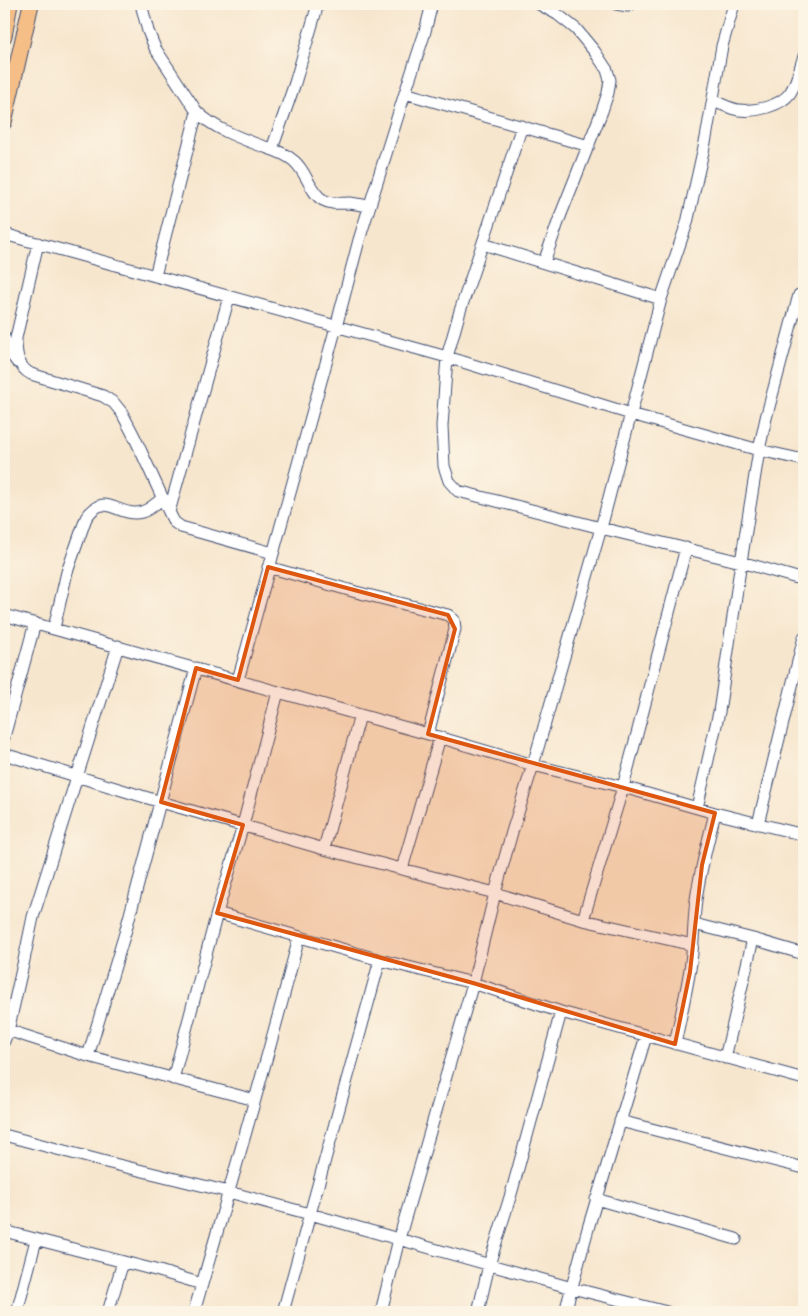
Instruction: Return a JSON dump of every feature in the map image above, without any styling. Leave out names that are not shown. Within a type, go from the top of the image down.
[{"type":"main road","points":[[4,36],[10,4]]},
{"type":"main road","points":[[4,122],[31,4]]},
{"type":"street","points":[[141,4],[148,31],[155,48],[197,112],[220,128],[292,160],[301,168],[314,192],[324,201],[335,204],[348,203],[369,206]]},
{"type":"street","points":[[272,150],[295,83],[318,4]]},
{"type":"street","points":[[238,680],[359,240],[424,35],[432,4]]},
{"type":"street","points":[[539,4],[557,14],[576,29],[595,52],[610,80],[602,112],[544,262]]},
{"type":"street","points":[[616,4],[628,6],[632,4]]},
{"type":"street","points":[[381,1312],[399,1239],[473,983],[512,832],[601,528],[662,299],[687,223],[713,101],[722,46],[734,4]]},
{"type":"street","points":[[713,101],[738,110],[748,111],[778,104],[791,91],[804,56]]},
{"type":"street","points":[[405,92],[589,146]]},
{"type":"street","points":[[155,276],[197,112]]},
{"type":"street","points":[[522,126],[460,311],[447,358],[442,426],[444,466],[448,481],[458,491],[741,562],[804,580]]},
{"type":"street","points":[[4,234],[447,358],[631,414],[760,450],[804,460]]},
{"type":"street","points":[[21,367],[16,351],[16,338],[38,244]]},
{"type":"street","points":[[483,244],[662,299]]},
{"type":"street","points":[[697,808],[719,712],[741,562],[766,418],[799,296]]},
{"type":"street","points":[[169,512],[229,297]]},
{"type":"street","points":[[4,337],[8,350],[21,367],[31,374],[103,396],[114,403],[122,413],[134,436],[174,522],[181,528],[273,553]]},
{"type":"street","points":[[54,628],[67,572],[86,518],[91,511],[97,506],[104,505],[128,512],[142,512],[163,498]]},
{"type":"street","points":[[582,920],[623,787],[686,548]]},
{"type":"street","points":[[268,567],[448,615],[454,620],[455,629],[428,734]]},
{"type":"street","points":[[4,615],[440,737],[533,765],[804,835]]},
{"type":"street","points":[[4,737],[35,623]]},
{"type":"street","points":[[758,824],[804,637]]},
{"type":"street","points":[[118,646],[33,917],[5,1034],[256,1100]]},
{"type":"street","points":[[88,1056],[126,933],[196,668]]},
{"type":"street","points":[[173,1079],[278,692]]},
{"type":"street","points":[[324,849],[360,715]]},
{"type":"street","points":[[402,869],[440,737]]},
{"type":"street","points":[[4,754],[324,849],[495,893],[582,920],[694,946]]},
{"type":"street","points":[[675,1044],[694,946],[696,900],[702,865],[715,813]]},
{"type":"street","points":[[217,913],[380,960],[473,983],[561,1012],[804,1079]]},
{"type":"street","points":[[694,924],[804,954]]},
{"type":"street","points":[[194,1312],[256,1100],[299,937]]},
{"type":"street","points":[[725,1058],[753,939]]},
{"type":"street","points":[[283,1312],[380,960]]},
{"type":"street","points":[[478,1312],[489,1265],[511,1194],[561,1012]]},
{"type":"street","points":[[566,1312],[596,1199],[646,1036]]},
{"type":"street","points":[[620,1121],[804,1168]]},
{"type":"street","points":[[4,1135],[229,1192],[572,1288],[667,1312]]},
{"type":"street","points":[[596,1199],[736,1239]]},
{"type":"street","points":[[4,1231],[202,1284]]},
{"type":"street","points":[[17,1312],[36,1240]]},
{"type":"street","points":[[108,1312],[123,1262]]},
{"type":"highlighted area","points":[[268,567],[448,615],[455,629],[428,734],[715,813],[702,865],[690,972],[675,1044],[473,983],[217,913],[243,825],[161,802],[196,668],[238,680]]}]
